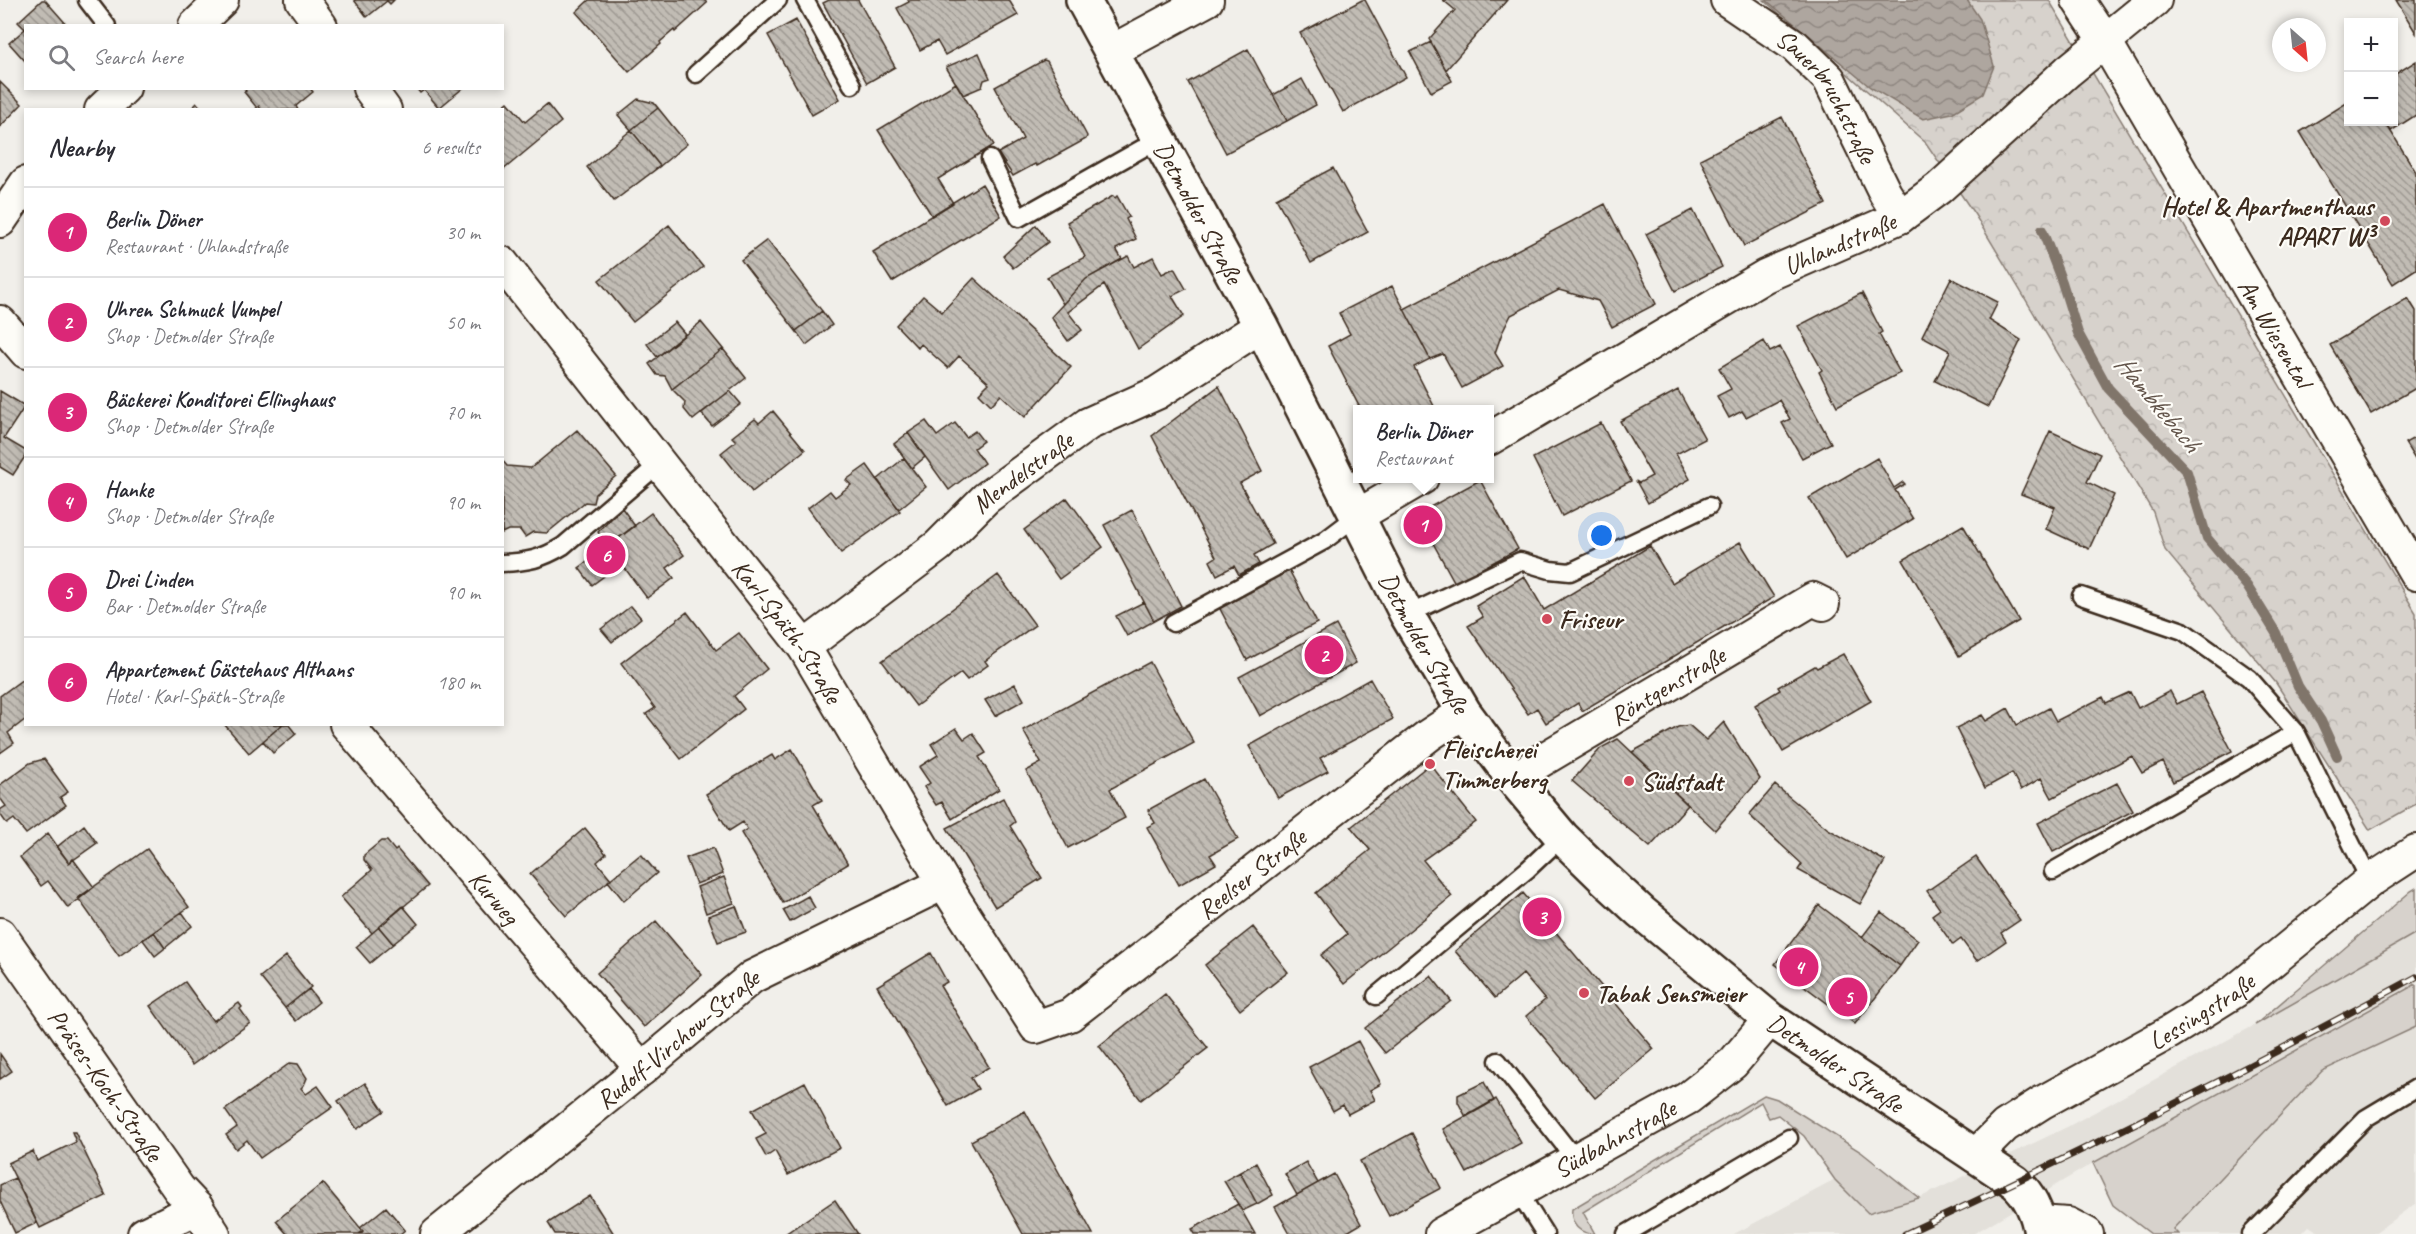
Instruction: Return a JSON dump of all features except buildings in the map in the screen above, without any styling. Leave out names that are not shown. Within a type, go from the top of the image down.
[{"type":"main road","name":"Detmolder Straße","points":[[1083,0],[1261,326],[1407,615],[1464,712],[1515,781],[1562,837],[1641,912],[1770,1019],[2015,1182],[2026,1192],[2040,1228]]},
{"type":"street","points":[[197,24],[222,0]]},
{"type":"street","points":[[302,0],[320,24]]},
{"type":"street","points":[[1112,51],[1208,0]]},
{"type":"street","name":"Sauerbruchstraße","points":[[1726,0],[1796,46],[1829,79],[1885,193],[1900,217]]},
{"type":"street","name":"Am Wiesental","points":[[2078,0],[2416,574]]},
{"type":"street","name":"Uhlandstraße","points":[[1494,436],[1765,276],[1900,217],[1939,188],[2068,71],[2155,0]]},
{"type":"street","points":[[103,108],[122,90]]},
{"type":"street","points":[[370,90],[384,108]]},
{"type":"street","points":[[0,221],[24,186]]},
{"type":"street","name":"Karl-Späth-Straße","points":[[504,266],[804,647],[944,883],[1036,1027]]},
{"type":"street","points":[[0,322],[24,350]]},
{"type":"street","name":"Mendelstraße","points":[[804,647],[938,546],[986,498],[1088,424],[1157,393],[1261,326]]},
{"type":"street","points":[[1357,516],[1413,483]]},
{"type":"street","name":"Röntgenstraße","points":[[1515,781],[1537,763],[1813,599],[1823,604]]},
{"type":"street","name":"Reelser Straße","points":[[1036,1027],[1070,1015],[1430,735],[1464,712]]},
{"type":"street","name":"Kurweg","points":[[348,726],[642,1069]]},
{"type":"street","name":"Lessingstraße","points":[[1976,1156],[2006,1126],[2041,1103],[2170,1032],[2234,992],[2370,881],[2416,851]]},
{"type":"street","name":"Rudolf-Virchow-Straße","points":[[437,1234],[752,977],[944,883]]},
{"type":"street","name":"Präses-Koch-Straße","points":[[0,934],[179,1189],[206,1221]]},
{"type":"street","name":"Südbahnstraße","points":[[1441,1234],[1688,1098],[1733,1063],[1770,1019]]},
{"type":"street","points":[[144,1234],[206,1221]]},
{"type":"street","name":"Detmolder Straße","points":[[2040,1228],[2068,1224],[2087,1234]]},
{"type":"lane","points":[[87,0],[105,24]]},
{"type":"lane","points":[[696,74],[778,0]]},
{"type":"lane","points":[[805,0],[852,85]]},
{"type":"lane","points":[[990,159],[1019,218],[1159,139]]},
{"type":"lane","points":[[504,562],[522,562],[545,557],[563,546],[660,463]]},
{"type":"lane","points":[[1407,615],[1520,561],[1550,570],[1570,572],[1709,506]]},
{"type":"lane","points":[[1173,623],[1324,541],[1357,516]]},
{"type":"lane","points":[[2081,596],[2183,631],[2249,678],[2296,732],[2370,881]]},
{"type":"lane","points":[[2053,870],[2296,732]]},
{"type":"lane","points":[[1376,996],[1528,869],[1562,837]]},
{"type":"lane","points":[[1498,1060],[1575,1160]]},
{"type":"lane","points":[[2251,1234],[2366,1118],[2416,1088]]},
{"type":"lane","points":[[1626,1234],[1789,1138]]},
{"type":"lane","points":[[1518,1191],[1545,1234]]},
{"type":"shaded area","points":[[2416,933],[2416,984],[2093,1163],[1973,1234],[1734,1234],[1835,1180],[1868,1213],[1919,1198],[2067,1127],[2255,1025]]},
{"type":"shaded area","points":[[2416,1027],[2416,1203],[2373,1234],[2322,1234],[2309,1226],[2301,1234],[2178,1234],[2172,1230],[2322,1071]]},
{"type":"green space","points":[[1764,0],[2049,0],[2416,613],[2416,804],[2370,830],[2276,683],[2165,550],[2153,512],[1975,215],[1926,143]]},
{"type":"green space","points":[[2416,888],[2416,933],[2255,1025],[2411,891]]},
{"type":"green space","points":[[2416,984],[2416,1027],[2322,1071],[2173,1229],[2178,1234],[2151,1234],[2113,1205],[2093,1163]]},
{"type":"green space","points":[[1764,1095],[1777,1099],[1861,1152],[1919,1198],[1868,1213],[1835,1180],[1804,1136],[1778,1115],[1769,1118],[1761,1102],[1583,1212],[1595,1234],[1585,1232],[1574,1224],[1572,1209]]},
{"type":"water","points":[[1766,0],[1967,0],[1980,19],[1994,66],[1983,94],[1952,113],[1923,119],[1870,87]]},
{"type":"waterway","name":"Hambkebach","points":[[2042,230],[2078,333],[2108,388],[2187,472],[2207,538],[2247,586],[2276,633],[2298,686],[2321,721],[2337,756]]},
{"type":"railway","points":[[1905,1234],[2163,1110],[2416,977]]},
{"type":"place","name":"Hotel & Apartmenthaus APART W³","points":[[2385,221]]},
{"type":"place","name":"Berlin Döner","points":[[1423,525]]},
{"type":"place","name":"Appartement Gästehaus Althans","points":[[606,555]]},
{"type":"place","name":"Friseur","points":[[1547,619]]},
{"type":"place","name":"Uhren Schmuck Vumpel","points":[[1324,655]]},
{"type":"place","name":"Fleischerei Timmerberg","points":[[1430,764]]},
{"type":"place","name":"Südstadt","points":[[1629,781]]},
{"type":"place","name":"Bäckerei Konditorei Ellinghaus","points":[[1542,917]]},
{"type":"place","name":"Hanke","points":[[1799,967]]},
{"type":"place","name":"Tabak Sensmeier","points":[[1584,993]]},
{"type":"place","name":"Drei Linden","points":[[1848,997]]}]
